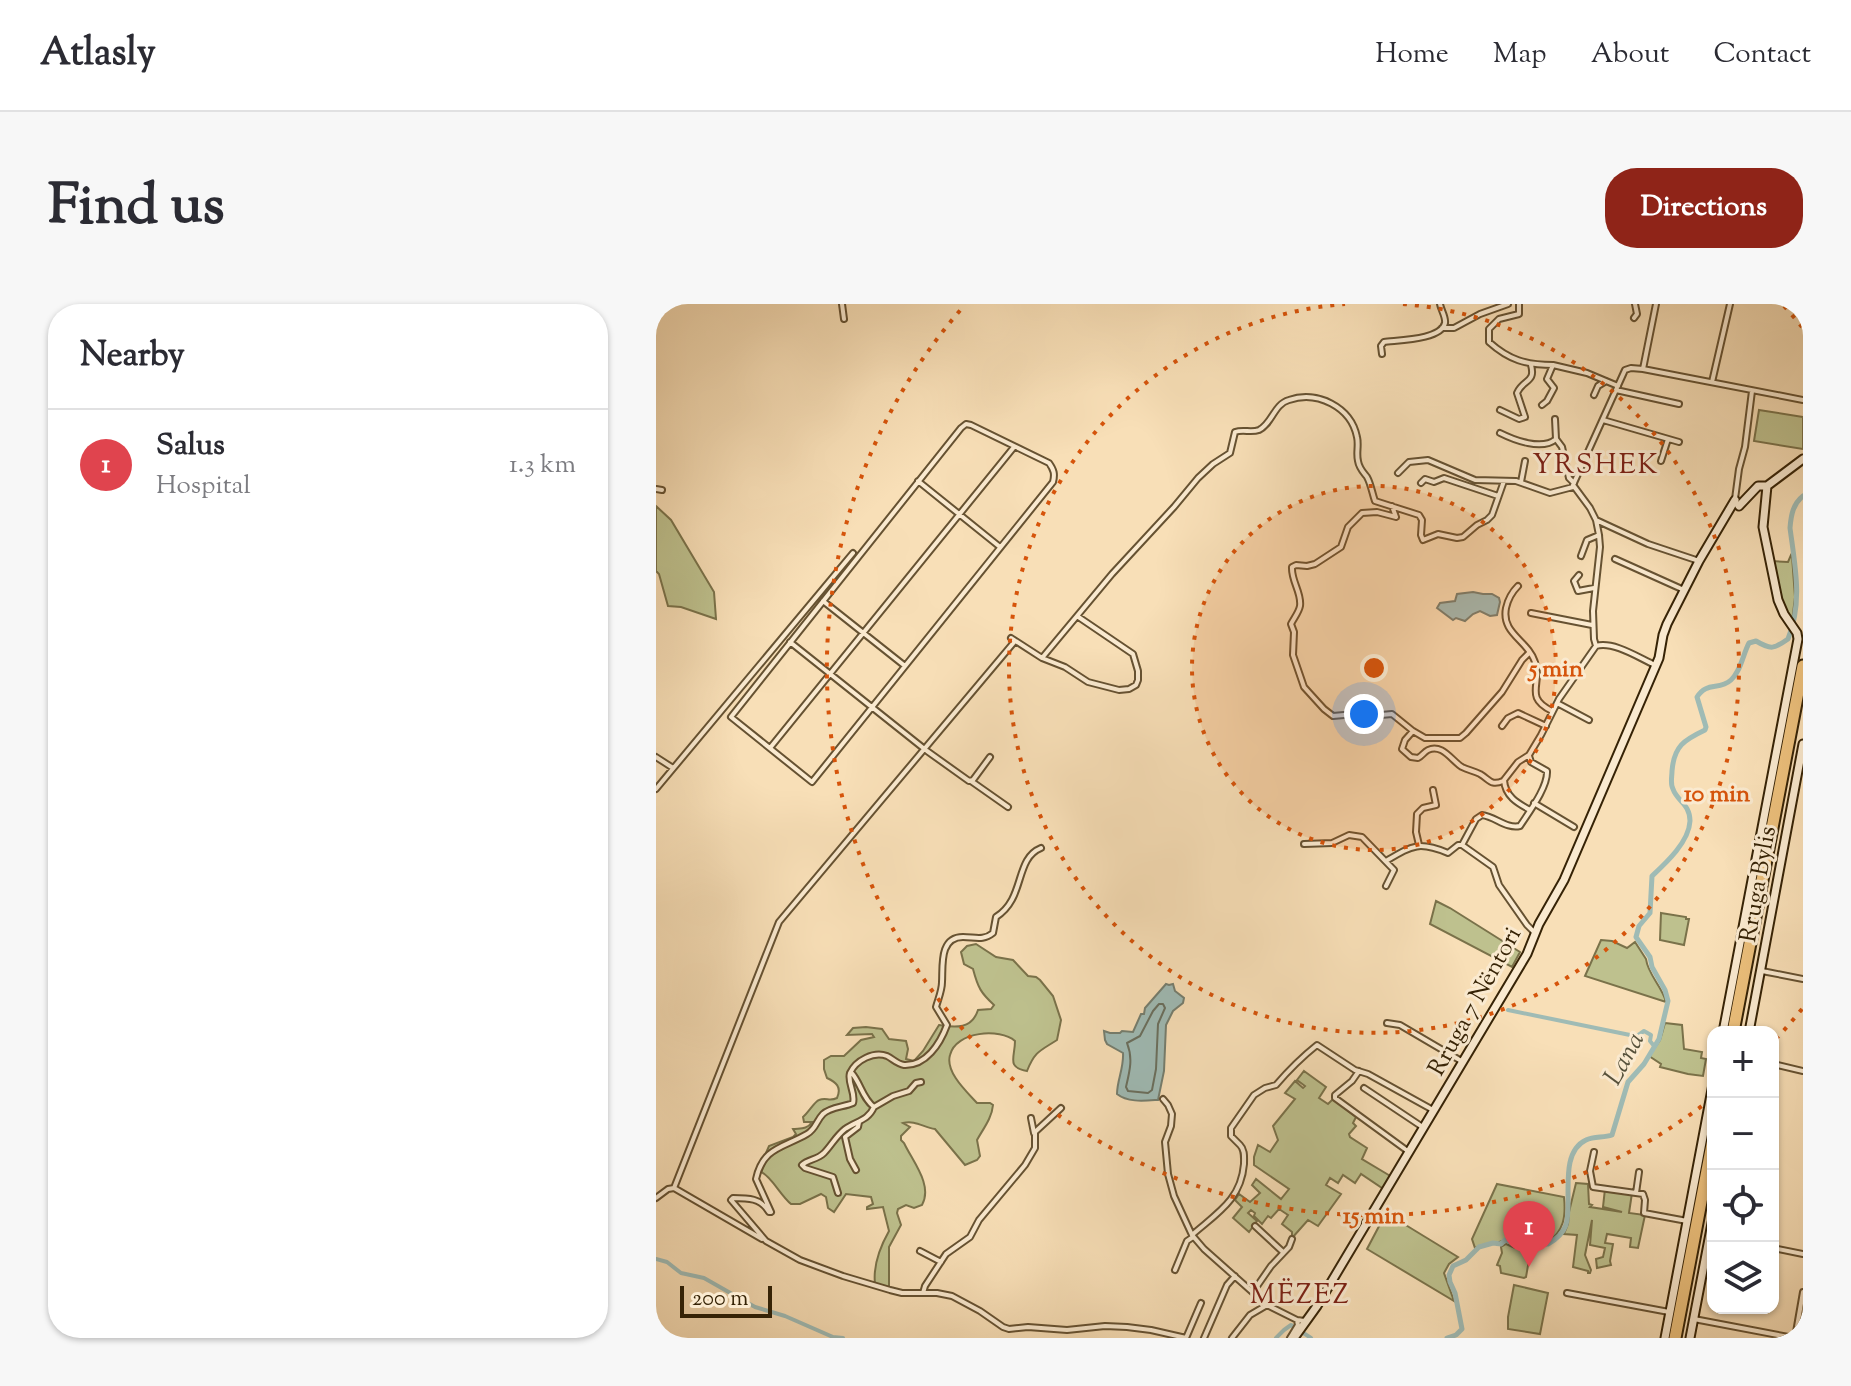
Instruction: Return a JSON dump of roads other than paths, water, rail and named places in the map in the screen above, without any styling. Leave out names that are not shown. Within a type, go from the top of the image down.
[{"type":"highway","points":[[1737,1026],[1803,666]]},
{"type":"highway","points":[[1737,1026],[1803,689]]},
{"type":"highway","points":[[1797,723],[1803,701]]},
{"type":"highway","points":[[1678,1338],[1708,1170]]},
{"type":"highway","points":[[1678,1338],[1712,1170]]},
{"type":"main road","points":[[1740,502],[1758,486],[1767,486],[1803,459]]},
{"type":"main road","points":[[1724,1026],[1797,633],[1778,600],[1763,532],[1767,486]]},
{"type":"main road","name":"Rruga 7 Nëntori","points":[[1298,1329],[1424,1128],[1527,954],[1564,880],[1661,654],[1664,631],[1699,561],[1730,510],[1737,510],[1740,502]]},
{"type":"main road","name":"Rruga Bylis","points":[[1750,1026],[1803,744]]},
{"type":"main road","points":[[1665,1338],[1710,1098]]},
{"type":"main road","points":[[1690,1338],[1710,1242]]},
{"type":"street","points":[[842,304],[844,319]]},
{"type":"street","points":[[1382,354],[1384,342],[1430,336],[1442,328],[1445,321],[1440,304]]},
{"type":"street","points":[[1442,328],[1453,329],[1480,314],[1508,304]]},
{"type":"street","points":[[1519,304],[1519,314],[1497,320],[1489,329],[1490,344],[1505,355],[1531,365],[1553,365],[1587,373],[1617,388],[1679,404]]},
{"type":"street","points":[[1634,318],[1637,314],[1635,304]]},
{"type":"street","points":[[1643,369],[1656,304]]},
{"type":"street","points":[[1712,382],[1730,304]]},
{"type":"street","points":[[1500,410],[1519,419],[1525,417],[1517,393],[1532,377],[1531,365]]},
{"type":"street","points":[[1542,405],[1554,388],[1547,379],[1553,365]]},
{"type":"street","points":[[1398,473],[1409,462],[1428,460],[1475,480],[1521,482],[1550,493],[1573,485],[1627,368],[1803,400]]},
{"type":"street","points":[[1594,395],[1598,386],[1606,381]]},
{"type":"street","points":[[1740,502],[1739,469],[1752,391]]},
{"type":"street","points":[[1042,658],[1198,478],[1230,453],[1235,432],[1262,428],[1287,400],[1318,398],[1339,408],[1356,433],[1358,464],[1369,481],[1374,498],[1422,518],[1421,539],[1424,541],[1438,534],[1463,537],[1489,518],[1504,481]]},
{"type":"street","points":[[1555,419],[1556,439],[1562,447],[1569,478],[1590,508],[1599,535],[1592,625],[1596,646]]},
{"type":"street","points":[[1603,420],[1679,442]]},
{"type":"street","points":[[971,425],[1014,447],[1049,463],[1054,475],[1053,482],[812,782],[731,717],[961,428],[971,425]]},
{"type":"street","points":[[1500,433],[1518,442],[1545,445],[1556,439]]},
{"type":"street","points":[[1661,461],[1668,439]]},
{"type":"street","points":[[770,748],[1014,447]]},
{"type":"street","points":[[1521,482],[1525,461]]},
{"type":"street","points":[[1421,483],[1425,479],[1434,482],[1444,478],[1498,496]]},
{"type":"street","points":[[918,481],[1000,547]]},
{"type":"street","points":[[1392,506],[1396,517],[1377,512],[1362,513],[1348,527],[1341,547],[1315,564],[1292,567],[1292,578],[1300,601],[1291,624],[1294,632],[1293,655],[1304,687],[1329,714],[1392,714],[1425,738],[1463,737],[1502,692],[1529,653]]},
{"type":"street","points":[[1596,520],[1648,544],[1699,561]]},
{"type":"street","points":[[1581,556],[1587,540],[1599,535]]},
{"type":"street","points":[[656,789],[853,553]]},
{"type":"street","points":[[1615,559],[1684,590]]},
{"type":"street","points":[[1579,575],[1573,584],[1578,591],[1594,588]]},
{"type":"street","points":[[1518,586],[1508,599],[1506,626],[1524,644],[1535,662],[1537,698],[1541,705],[1552,711]]},
{"type":"street","points":[[823,601],[905,666]]},
{"type":"street","points":[[1531,613],[1592,625]]},
{"type":"street","points":[[674,1188],[779,922],[1013,640],[1088,682],[1124,690],[1136,685],[1138,671],[1133,654],[1077,616]]},
{"type":"street","points":[[790,642],[925,749],[1008,807]]},
{"type":"street","points":[[1413,731],[1402,749],[1411,757],[1418,758],[1432,748],[1449,754],[1457,764],[1495,784],[1504,780],[1518,762],[1529,755],[1552,711],[1596,646],[1609,645],[1655,665]]},
{"type":"street","points":[[1557,703],[1589,720]]},
{"type":"street","points":[[1502,726],[1508,718],[1518,713],[1546,726]]},
{"type":"street","points":[[1386,861],[1419,845],[1432,846],[1448,853],[1462,845],[1479,817],[1489,816],[1510,827],[1520,826],[1548,772],[1531,762],[1529,755]]},
{"type":"street","points":[[656,757],[673,768]]},
{"type":"street","points":[[970,781],[990,757]]},
{"type":"street","points":[[1504,780],[1508,794],[1530,810]]},
{"type":"street","points":[[1419,845],[1417,814],[1423,808],[1436,805],[1433,790]]},
{"type":"street","points":[[1534,803],[1574,827]]},
{"type":"street","points":[[1304,844],[1332,843],[1349,835],[1362,837],[1394,870],[1386,886]]},
{"type":"street","points":[[1462,845],[1493,867],[1499,885],[1535,935]]},
{"type":"street","points":[[766,1241],[731,1200],[753,1199],[771,1212],[756,1179],[766,1156],[814,1129],[826,1112],[853,1103],[855,1095],[850,1079],[858,1063],[876,1055],[889,1057],[901,1064],[926,1059],[947,1027],[936,1007],[942,986],[946,948],[960,937],[983,939],[993,933],[996,917],[1007,909],[1019,887],[1027,857],[1041,848]]},
{"type":"street","points":[[1761,971],[1803,979]]},
{"type":"street","points":[[1387,1023],[1400,1025],[1463,1062]]},
{"type":"street","points":[[1175,1270],[1187,1241],[1239,1189],[1244,1154],[1241,1145],[1231,1136],[1231,1128],[1254,1095],[1276,1085],[1317,1045],[1434,1111]]},
{"type":"street","points":[[1779,1065],[1803,1071]]},
{"type":"street","points":[[1359,1071],[1335,1098],[1409,1152]]},
{"type":"street","points":[[851,1072],[863,1096],[874,1107]]},
{"type":"street","points":[[838,1193],[833,1177],[805,1168],[802,1165],[804,1162],[822,1155],[837,1136],[866,1118],[874,1107],[921,1082]]},
{"type":"street","points":[[1364,1088],[1424,1128]]},
{"type":"street","points":[[1163,1099],[1172,1114],[1165,1142],[1168,1174],[1192,1236],[1267,1305],[1298,1329]]},
{"type":"street","points":[[1035,1135],[1061,1108]]},
{"type":"street","points":[[923,1293],[946,1254],[970,1237],[979,1220],[1025,1165],[1035,1148],[1031,1118]]},
{"type":"street","points":[[856,1170],[845,1137],[858,1127],[859,1122]]},
{"type":"street","points":[[1594,1152],[1590,1171],[1593,1187],[1643,1194],[1644,1213],[1687,1221]]},
{"type":"street","points":[[1636,1193],[1639,1172]]},
{"type":"street","points":[[656,1198],[674,1188],[809,1264],[902,1293],[937,1293],[955,1297],[1009,1329],[1127,1327],[1186,1338],[1201,1303]]},
{"type":"street","points":[[1255,1226],[1284,1252]]},
{"type":"street","points":[[1253,1292],[1292,1239]]},
{"type":"street","points":[[1779,1249],[1803,1254]]},
{"type":"street","points":[[920,1251],[941,1262]]},
{"type":"street","points":[[1204,1338],[1227,1285],[1235,1276]]},
{"type":"street","points":[[1694,1319],[1795,1338],[1803,1292]]},
{"type":"street","points":[[1567,1293],[1669,1312]]},
{"type":"street","points":[[1232,1338],[1250,1315],[1267,1305]]},
{"type":"water","points":[[1473,592],[1499,598],[1497,615],[1490,616],[1480,611],[1465,621],[1453,620],[1437,608],[1440,603],[1455,601],[1457,594]]},
{"type":"water","points":[[1166,984],[1173,984],[1175,991],[1184,998],[1166,1025],[1164,1071],[1158,1100],[1125,1098],[1117,1094],[1123,1053],[1107,1044],[1104,1031],[1133,1032],[1145,1008]]},
{"type":"waterway","name":"Lana","points":[[1447,1338],[1462,1329],[1450,1282],[1453,1266],[1466,1260],[1479,1247],[1501,1244],[1505,1240],[1517,1244],[1548,1244],[1561,1233],[1568,1215],[1569,1167],[1577,1146],[1592,1138],[1612,1135],[1628,1082],[1644,1064],[1659,1039],[1668,1001],[1650,957],[1636,937],[1639,926],[1650,913],[1652,876],[1676,852],[1689,829],[1688,811],[1672,785],[1673,762],[1681,745],[1705,730],[1697,697],[1701,692],[1731,680],[1740,667],[1749,643],[1756,641],[1772,647],[1788,639],[1797,598],[1790,523],[1795,506],[1803,496]]},
{"type":"waterway","points":[[1508,1010],[1630,1035],[1637,1036],[1644,1031],[1651,1035],[1650,1041],[1654,1046]]},
{"type":"waterway","points":[[656,1259],[667,1262],[681,1273],[704,1278],[755,1307],[843,1338]]},
{"type":"waterway","points":[[1276,1338],[1291,1325],[1311,1338]]},
{"type":"place","name":"Salus","points":[[1529,1267]]},
{"type":"district","name":"YRSHEK","points":[[1596,463]]},
{"type":"district","name":"MËZEZ","points":[[1300,1293]]}]
